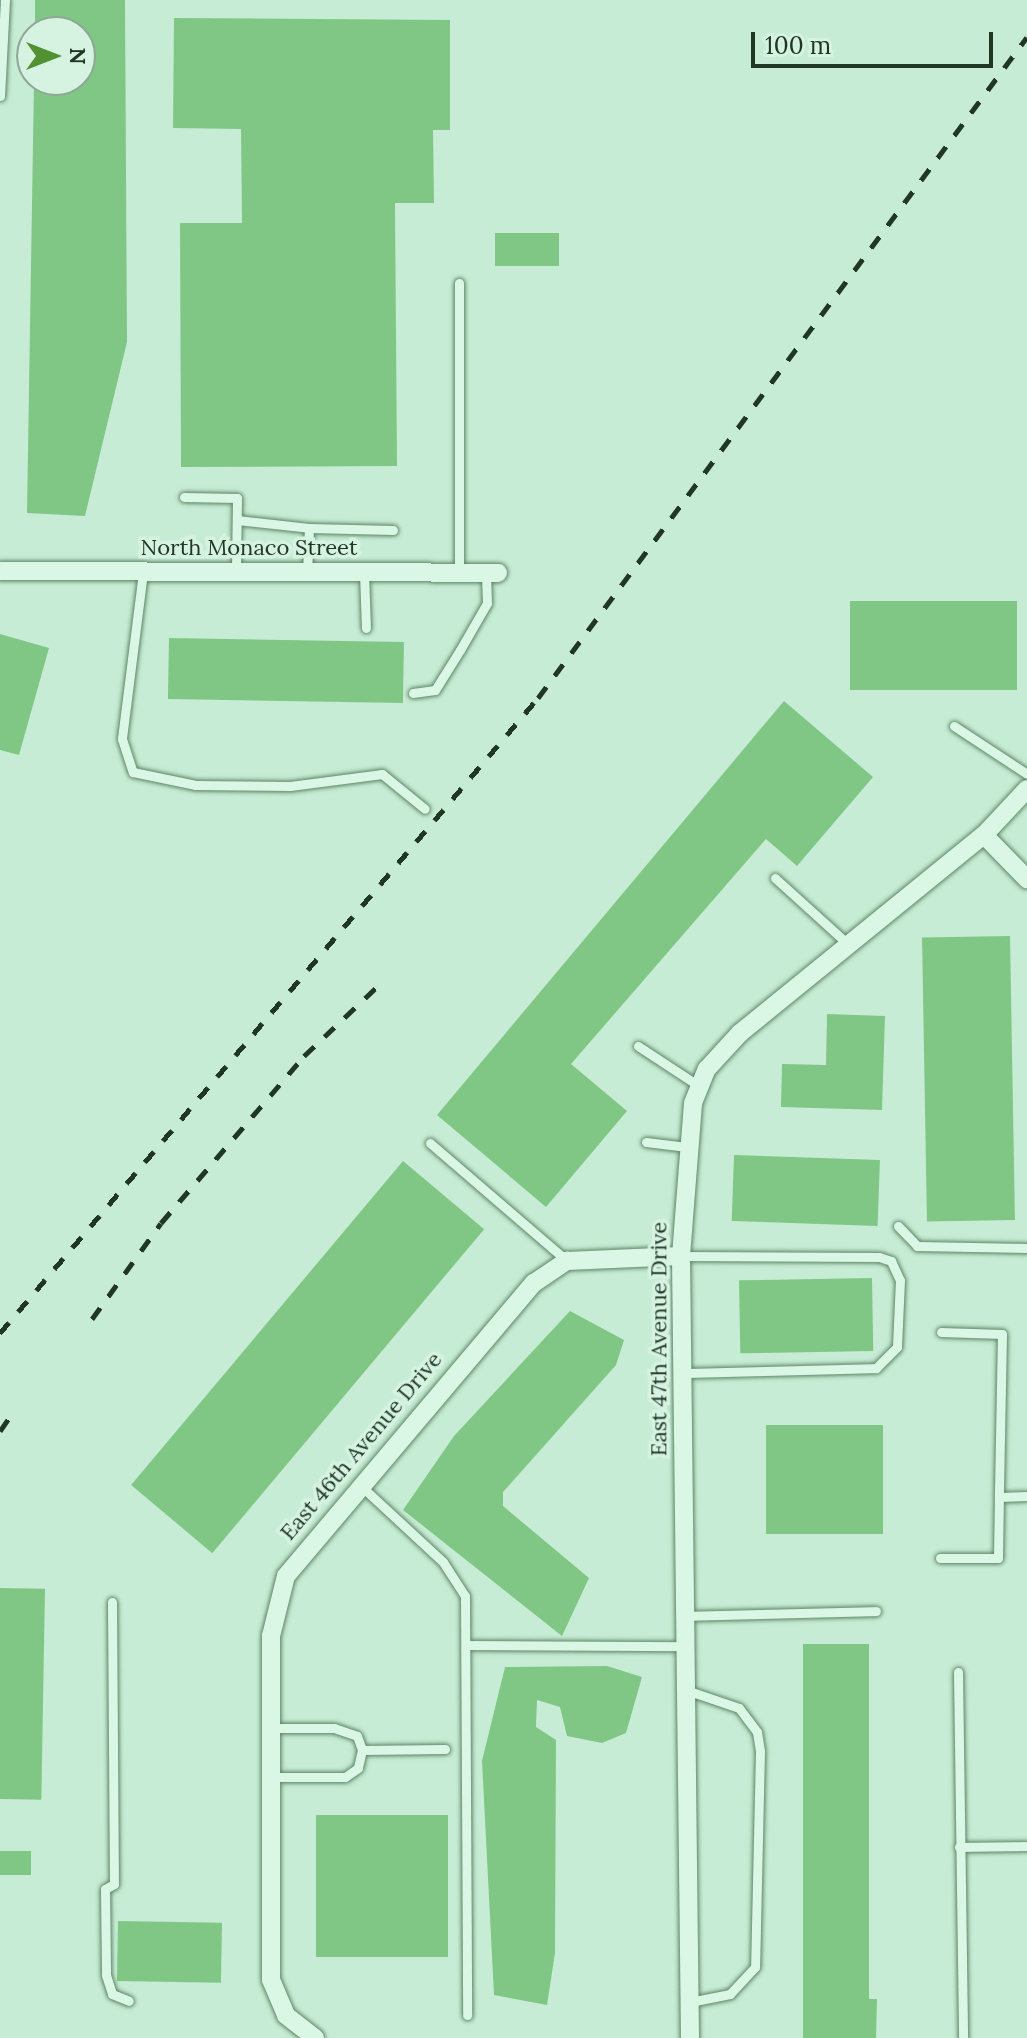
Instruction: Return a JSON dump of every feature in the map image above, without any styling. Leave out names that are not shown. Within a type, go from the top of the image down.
[{"type":"street","name":"North Monaco Street","points":[[0,571],[492,573]]},
{"type":"street","name":"East 47th Avenue Drive","points":[[690,2038],[681,1256],[687,1147],[699,1086],[740,1033],[984,835],[1027,789]]},
{"type":"street","points":[[984,835],[1027,879]]},
{"type":"street","points":[[567,1261],[681,1256]]},
{"type":"street","name":"East 46th Avenue Drive","points":[[315,2038],[278,2003],[271,1980],[271,1728],[278,1599],[294,1563],[517,1299],[567,1261]]},
{"type":"lane","points":[[0,96],[5,0]]},
{"type":"lane","points":[[459,283],[459,573]]},
{"type":"lane","points":[[184,497],[237,498],[236,572]]},
{"type":"lane","points":[[237,520],[309,528],[393,530]]},
{"type":"lane","points":[[307,572],[309,528]]},
{"type":"lane","points":[[143,572],[122,739],[133,772],[212,785],[382,774],[425,809]]},
{"type":"lane","points":[[364,572],[366,628]]},
{"type":"lane","points":[[413,693],[435,690],[487,603],[492,573]]},
{"type":"lane","points":[[954,726],[1027,774]]},
{"type":"lane","points":[[775,878],[849,945]]},
{"type":"lane","points":[[638,1046],[699,1086]]},
{"type":"lane","points":[[646,1142],[687,1147]]},
{"type":"lane","points":[[430,1143],[567,1261]]},
{"type":"lane","points":[[898,1226],[917,1246],[1027,1248]]},
{"type":"lane","points":[[681,1256],[879,1257],[891,1261],[900,1280],[897,1347],[876,1368],[682,1373]]},
{"type":"lane","points":[[940,1558],[998,1558],[1002,1334],[941,1332]]},
{"type":"lane","points":[[359,1484],[463,1586],[467,1645],[467,2015]]},
{"type":"lane","points":[[999,1497],[1027,1496]]},
{"type":"lane","points":[[112,1602],[114,1884],[105,1889],[106,1975],[112,1994],[129,2001]]},
{"type":"lane","points":[[685,1616],[876,1611]]},
{"type":"lane","points":[[467,1645],[685,1646]]},
{"type":"lane","points":[[958,1672],[963,2038]]},
{"type":"lane","points":[[686,1690],[739,1708],[757,1732],[760,1751],[755,1967],[730,1994],[690,2002]]},
{"type":"lane","points":[[271,1728],[334,1728],[357,1736],[362,1750],[358,1768],[345,1777],[271,1777]]},
{"type":"lane","points":[[362,1750],[445,1749]]},
{"type":"lane","points":[[959,1847],[1027,1846]]},
{"type":"building","points":[[35,0],[125,0],[127,342],[85,516],[27,513],[34,96],[96,96],[96,16],[35,16]]},
{"type":"building","points":[[174,18],[450,20],[450,130],[433,130],[434,203],[395,203],[397,466],[181,467],[180,223],[242,223],[241,129],[173,128]]},
{"type":"building","points":[[495,233],[559,233],[559,266],[495,266]]},
{"type":"building","points":[[850,601],[1017,601],[1017,690],[850,690]]},
{"type":"building","points":[[0,634],[49,648],[19,755],[0,750]]},
{"type":"building","points":[[169,638],[404,642],[403,703],[168,699]]},
{"type":"building","points":[[784,701],[873,777],[797,866],[766,839],[571,1064],[627,1111],[546,1207],[437,1115]]},
{"type":"building","points":[[1010,936],[1015,1220],[927,1221],[922,938]]},
{"type":"building","points":[[827,1014],[885,1016],[882,1110],[781,1107],[782,1064],[826,1065]]},
{"type":"building","points":[[734,1155],[880,1160],[878,1226],[732,1221]]},
{"type":"building","points":[[403,1161],[484,1229],[212,1553],[131,1485]]},
{"type":"building","points":[[872,1278],[873,1351],[740,1353],[739,1280]]},
{"type":"building","points":[[570,1311],[624,1340],[616,1365],[503,1492],[503,1506],[589,1578],[562,1636],[403,1510],[454,1436]]},
{"type":"building","points":[[766,1425],[883,1425],[883,1534],[766,1534]]},
{"type":"building","points":[[0,1588],[45,1589],[41,1800],[0,1799]]},
{"type":"building","points":[[803,1644],[869,1644],[869,1999],[877,1999],[876,2038],[803,2038]]},
{"type":"building","points":[[607,1666],[642,1677],[626,1733],[602,1743],[567,1736],[560,1707],[537,1700],[536,1727],[556,1740],[555,1953],[547,2005],[494,1995],[482,1761],[505,1667]]},
{"type":"building","points":[[316,1815],[448,1815],[448,1957],[316,1957]]},
{"type":"building","points":[[0,1851],[31,1851],[31,1875],[0,1875]]},
{"type":"building","points":[[118,1921],[222,1923],[221,1983],[117,1981]]},
{"type":"railway","points":[[0,1333],[538,698],[1027,37]]},
{"type":"railway","points":[[92,1319],[161,1223],[304,1056],[383,981]]},
{"type":"railway","points":[[0,1431],[11,1415]]}]
